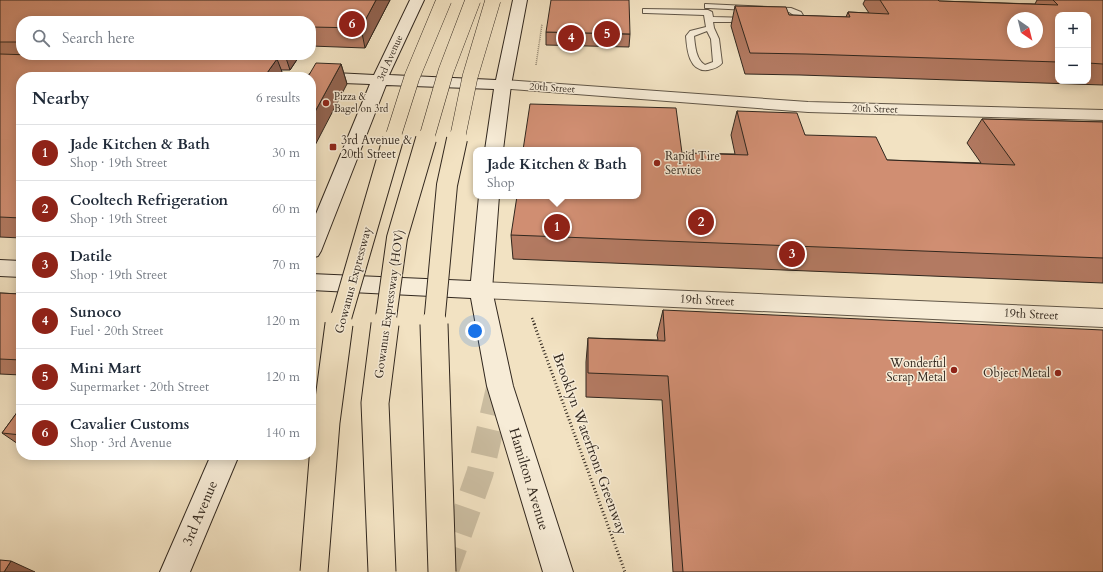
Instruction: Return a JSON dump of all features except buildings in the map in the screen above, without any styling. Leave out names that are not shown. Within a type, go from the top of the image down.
[{"type":"highway","name":"Gowanus Expressway","points":[[314,572],[326,422],[339,325],[381,176],[412,77],[444,0]]},
{"type":"highway","name":"Gowanus Expressway (HOV)","points":[[382,572],[375,403],[397,238],[446,71],[473,0]]},
{"type":"highway","points":[[442,572],[433,331],[447,185],[470,77],[493,0]]},
{"type":"main road","name":"3rd Avenue","points":[[316,239],[380,79],[417,0]]},
{"type":"main road","points":[[494,147],[503,85],[520,0]]},
{"type":"main road","name":"20th Street","points":[[316,77],[503,85],[808,107],[1103,115]]},
{"type":"main road","points":[[481,290],[489,199]]},
{"type":"main road","points":[[0,268],[16,269]]},
{"type":"main road","name":"19th Street","points":[[316,282],[1103,318]]},
{"type":"main road","name":"Hamilton Avenue","points":[[481,290],[500,386],[558,572]]},
{"type":"main road","name":"3rd Avenue","points":[[175,572],[223,460]]},
{"type":"lane","points":[[646,11],[709,13],[791,10],[800,17],[795,20],[780,20]]},
{"type":"lane","points":[[709,13],[715,39],[718,63],[713,66],[703,67],[697,64],[693,59],[690,36],[709,13]]},
{"type":"lane","points":[[709,13],[756,20]]},
{"type":"path","points":[[535,71],[542,24]]},
{"type":"path","name":"Brooklyn Waterfront Greenway","points":[[534,323],[625,572]]},
{"type":"tunnel","points":[[445,572],[480,473],[500,386]]},
{"type":"place","name":"Cavalier Customs","points":[[352,24]]},
{"type":"place","name":"Mini Mart","points":[[607,34]]},
{"type":"place","name":"Sunoco","points":[[571,38]]},
{"type":"place","name":"Pizza & Bagel on 3rd","points":[[326,103]]},
{"type":"place","name":"3rd Avenue & 20th Street","points":[[333,147]]},
{"type":"place","name":"Rapid Tire Service","points":[[657,163]]},
{"type":"place","name":"Cooltech Refrigeration","points":[[701,222]]},
{"type":"place","name":"Jade Kitchen & Bath","points":[[557,227]]},
{"type":"place","name":"Datile","points":[[792,254]]},
{"type":"place","name":"Wonderful Scrap Metal","points":[[954,370]]},
{"type":"place","name":"Object Metal","points":[[1058,373]]}]
